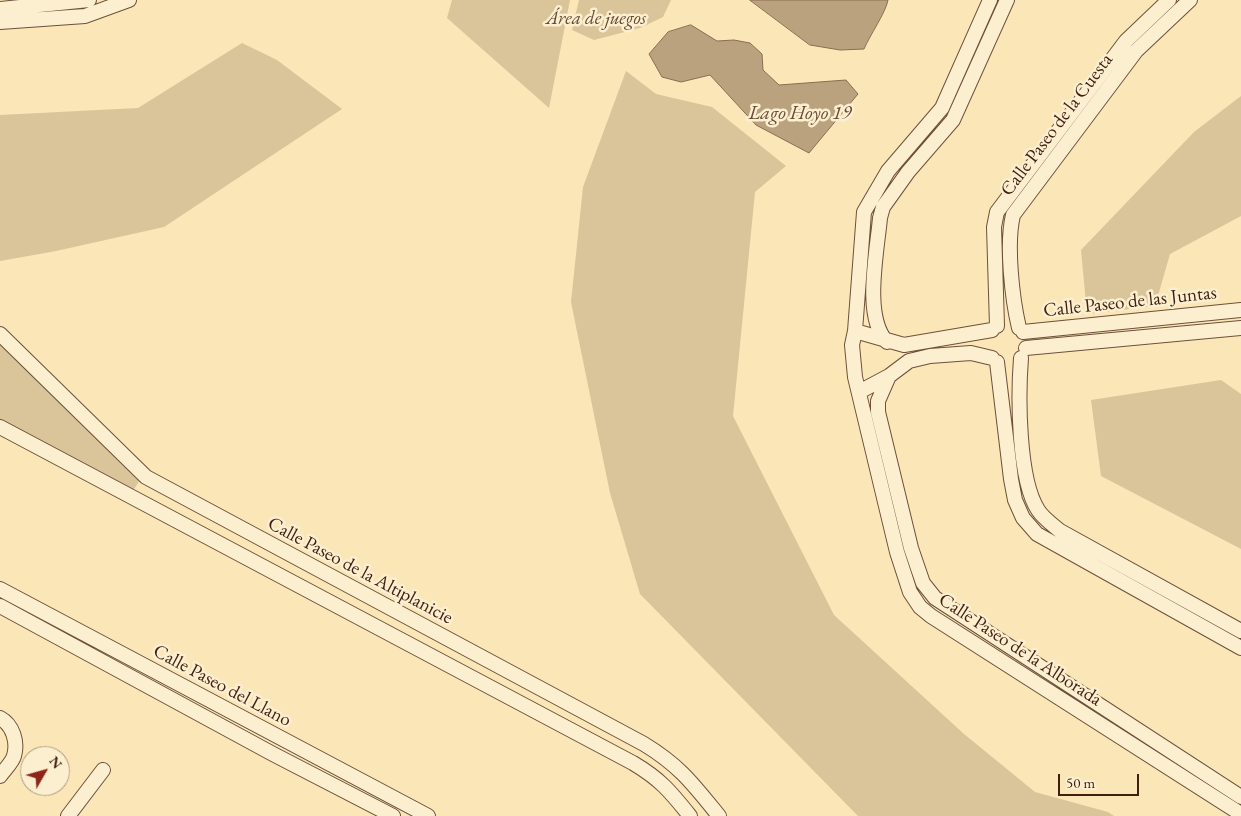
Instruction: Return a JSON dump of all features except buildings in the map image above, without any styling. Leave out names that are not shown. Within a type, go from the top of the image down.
[{"type":"street","points":[[0,9],[89,0]]},
{"type":"street","points":[[0,22],[85,16],[129,0]]},
{"type":"street","points":[[990,0],[942,108],[888,171],[864,212],[856,331],[893,343],[946,340],[1008,324],[1021,330],[1024,353],[1021,437],[1030,495],[1039,512],[1060,531],[1100,561],[1241,648]]},
{"type":"street","points":[[903,364],[893,343],[880,334],[875,324],[872,308],[880,218],[884,207],[918,161],[953,120],[1008,0]]},
{"type":"street","name":"Calle Paseo de la Cuesta","points":[[995,328],[994,227],[997,212],[1126,41],[1169,0]]},
{"type":"street","name":"Calle Paseo de la Cuesta","points":[[1021,330],[1014,310],[1009,228],[1013,215],[1136,51],[1190,0]]},
{"type":"street","points":[[1106,67],[1118,75]]},
{"type":"street","points":[[906,150],[918,161]]},
{"type":"street","name":"Calle Paseo de las Juntas","points":[[1021,330],[1241,310]]},
{"type":"street","points":[[995,328],[987,345],[995,360],[1010,479],[1015,500],[1023,518],[1037,534],[1100,561],[1241,631]]},
{"type":"street","name":"Calle Paseo de las Juntas","points":[[1024,353],[1241,328]]},
{"type":"street","name":"Calle Paseo de la Alborada","points":[[856,331],[852,360],[859,392],[897,552],[910,592],[920,607],[936,620],[1241,814]]},
{"type":"street","name":"Calle Paseo de la Altiplanicie","points":[[0,334],[146,477],[644,744],[670,760],[684,773],[719,816]]},
{"type":"street","points":[[859,392],[889,376],[903,364],[947,354],[971,353],[1011,363],[1024,353]]},
{"type":"street","name":"Calle Paseo de la Alborada","points":[[889,376],[878,401],[878,412],[911,548],[923,583],[934,598],[1241,797]]},
{"type":"street","points":[[0,427],[633,763],[662,782],[690,816]]},
{"type":"street","points":[[134,497],[146,477]]},
{"type":"street","name":"Calle Paseo del Llano","points":[[0,589],[428,816]]},
{"type":"street","name":"Calle Paseo del Llano","points":[[0,606],[273,754],[393,816]]},
{"type":"street","points":[[936,620],[946,606]]},
{"type":"street","points":[[398,638],[409,619]]},
{"type":"street","points":[[0,718],[15,735],[14,757],[0,776]]},
{"type":"street","points":[[1137,748],[1145,735]]},
{"type":"street","points":[[273,754],[280,739]]},
{"type":"street","points":[[633,763],[644,744]]},
{"type":"street","points":[[68,816],[103,770]]},
{"type":"green space","points":[[452,0],[570,0],[549,108],[447,18]]},
{"type":"green space","name":"Área de juegos","points":[[579,0],[671,0],[663,17],[640,28],[594,40],[572,30]]},
{"type":"green space","points":[[242,43],[277,60],[342,109],[164,227],[56,251],[0,261],[0,115],[138,108]]},
{"type":"green space","points":[[626,71],[656,94],[712,107],[786,166],[755,192],[733,416],[834,615],[964,734],[1035,792],[1108,812],[1114,816],[858,816],[640,594],[610,493],[571,302],[583,187]]},
{"type":"green space","points":[[1241,96],[1241,216],[1170,254],[1155,306],[1087,314],[1081,250],[1194,132]]},
{"type":"green space","points":[[0,344],[141,478],[133,491],[0,419]]},
{"type":"green space","points":[[1221,380],[1241,394],[1241,549],[1101,476],[1091,400]]},
{"type":"water","name":"Lago Hoyo 19","points":[[750,0],[888,0],[864,49],[840,50],[810,45]]},
{"type":"water","name":"Lago Hoyo 19","points":[[691,25],[717,41],[734,40],[750,43],[762,54],[763,70],[779,85],[846,80],[858,94],[809,153],[756,125],[710,75],[681,82],[662,77],[649,54],[668,32]]}]
